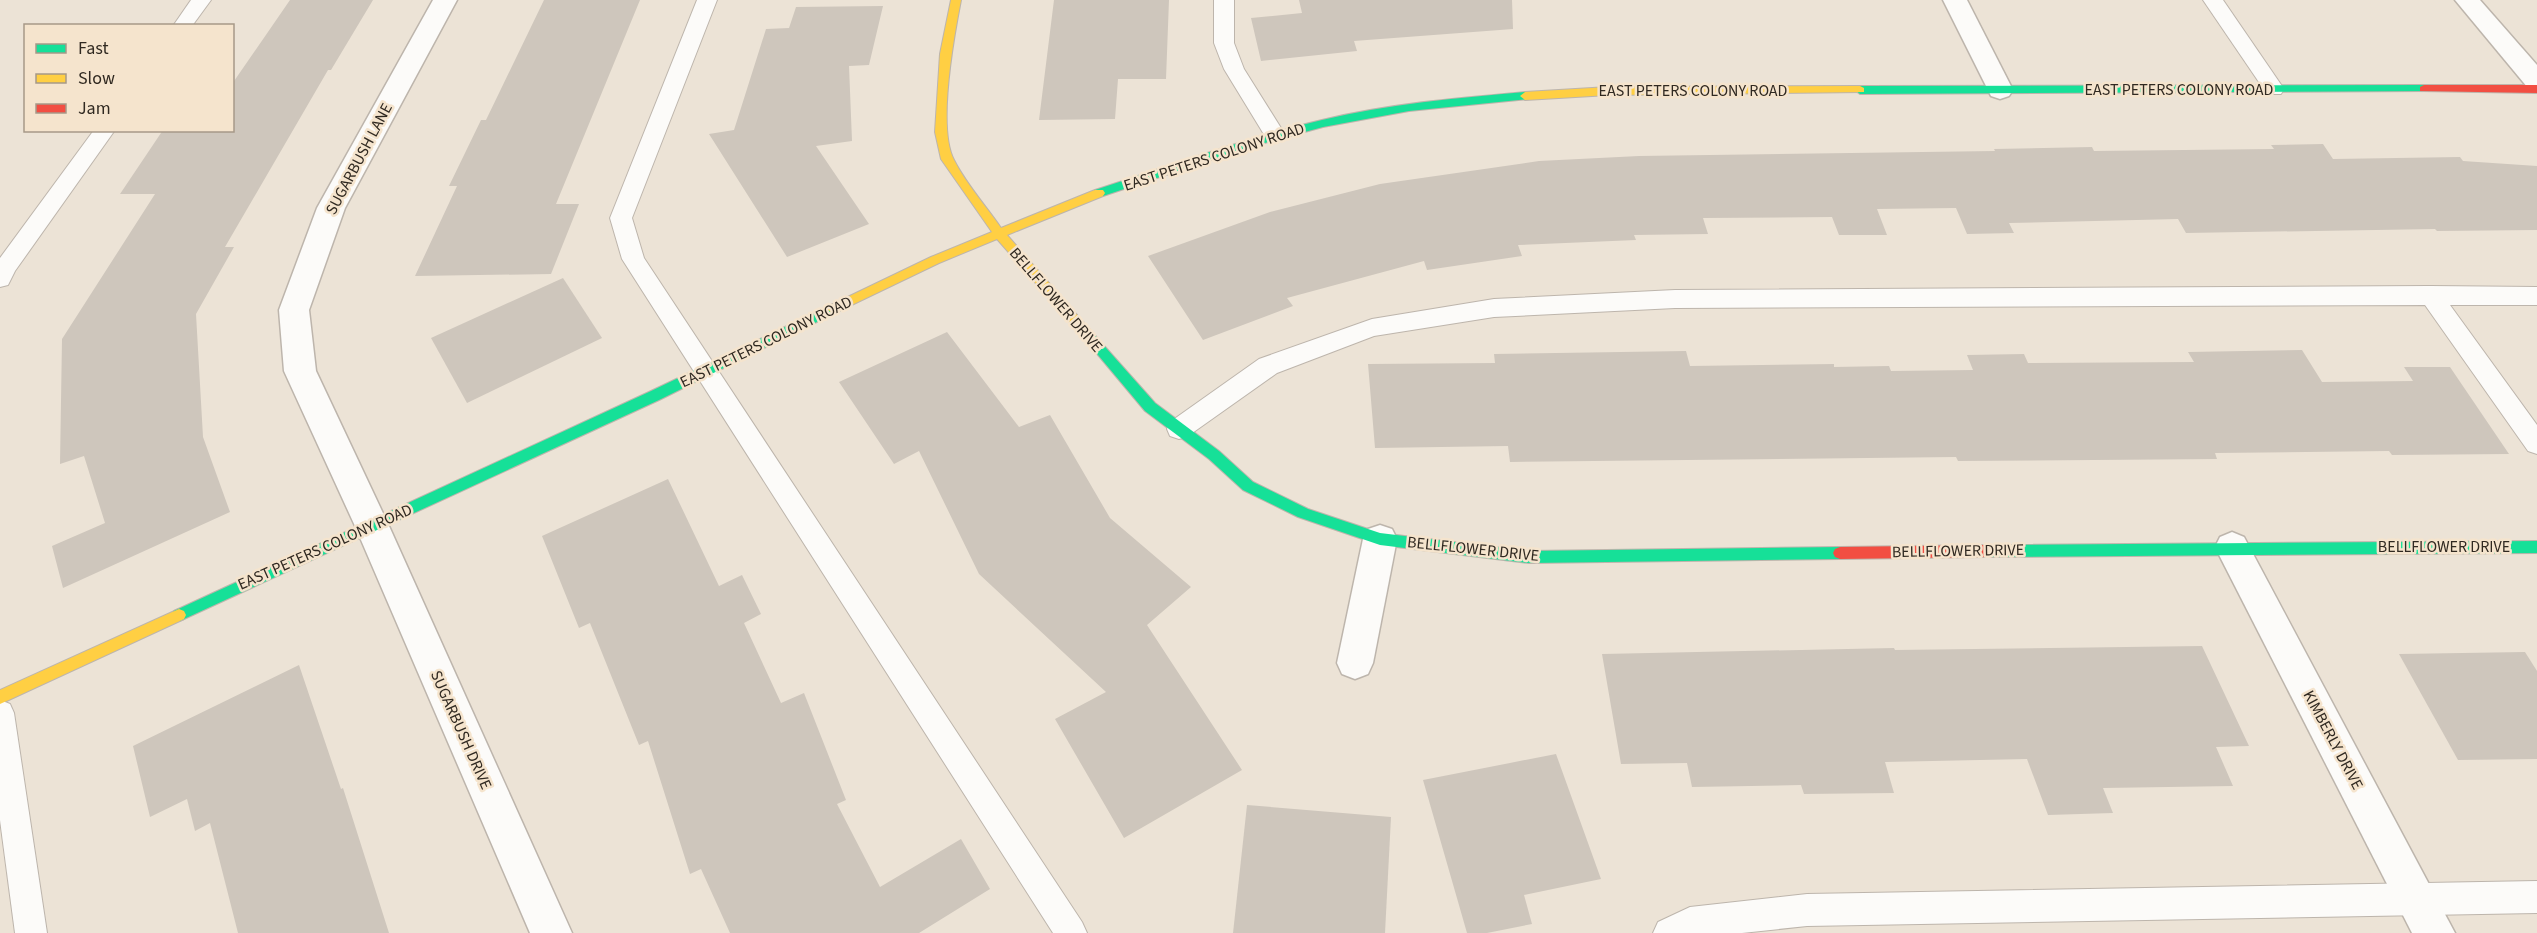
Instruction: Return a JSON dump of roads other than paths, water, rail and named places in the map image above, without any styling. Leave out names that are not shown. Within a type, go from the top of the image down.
[{"type":"street","name":"SUGARBUSH LANE","points":[[372,526],[300,371],[294,310],[331,208],[445,0]]},
{"type":"street","name":"BELLFLOWER DRIVE","points":[[956,0],[945,54],[941,132],[947,159],[999,234],[1150,407],[1214,455],[1248,486],[1303,513],[1380,539],[1529,557],[2232,547],[2537,548]]},
{"type":"street","points":[[1955,0],[2000,90]]},
{"type":"street","points":[[2467,0],[2537,82]]},
{"type":"street","name":"EAST PETERS COLONY ROAD","points":[[0,697],[707,370],[935,260],[1096,194],[1275,136],[1389,110],[1455,101],[1573,93],[2537,89]]},
{"type":"street","name":"SUGARBUSH DRIVE","points":[[372,526],[551,933]]},
{"type":"street","points":[[1355,663],[1380,539]]},
{"type":"street","name":"KIMBERLY DRIVE","points":[[2232,547],[2434,933]]},
{"type":"lane","points":[[183,24],[201,0]]},
{"type":"lane","points":[[707,0],[621,218],[633,259],[1071,933]]},
{"type":"lane","points":[[1224,0],[1224,43],[1234,69],[1275,136]]},
{"type":"lane","points":[[2213,0],[2274,89]]},
{"type":"lane","points":[[0,279],[5,268],[104,132]]},
{"type":"lane","points":[[2430,295],[2537,444]]},
{"type":"lane","points":[[1179,429],[1268,366],[1371,328],[1494,308],[1675,299],[2537,296]]},
{"type":"lane","points":[[0,713],[32,933]]},
{"type":"lane","points":[[1669,933],[1690,923],[1807,910],[2415,897],[2537,897]]}]
